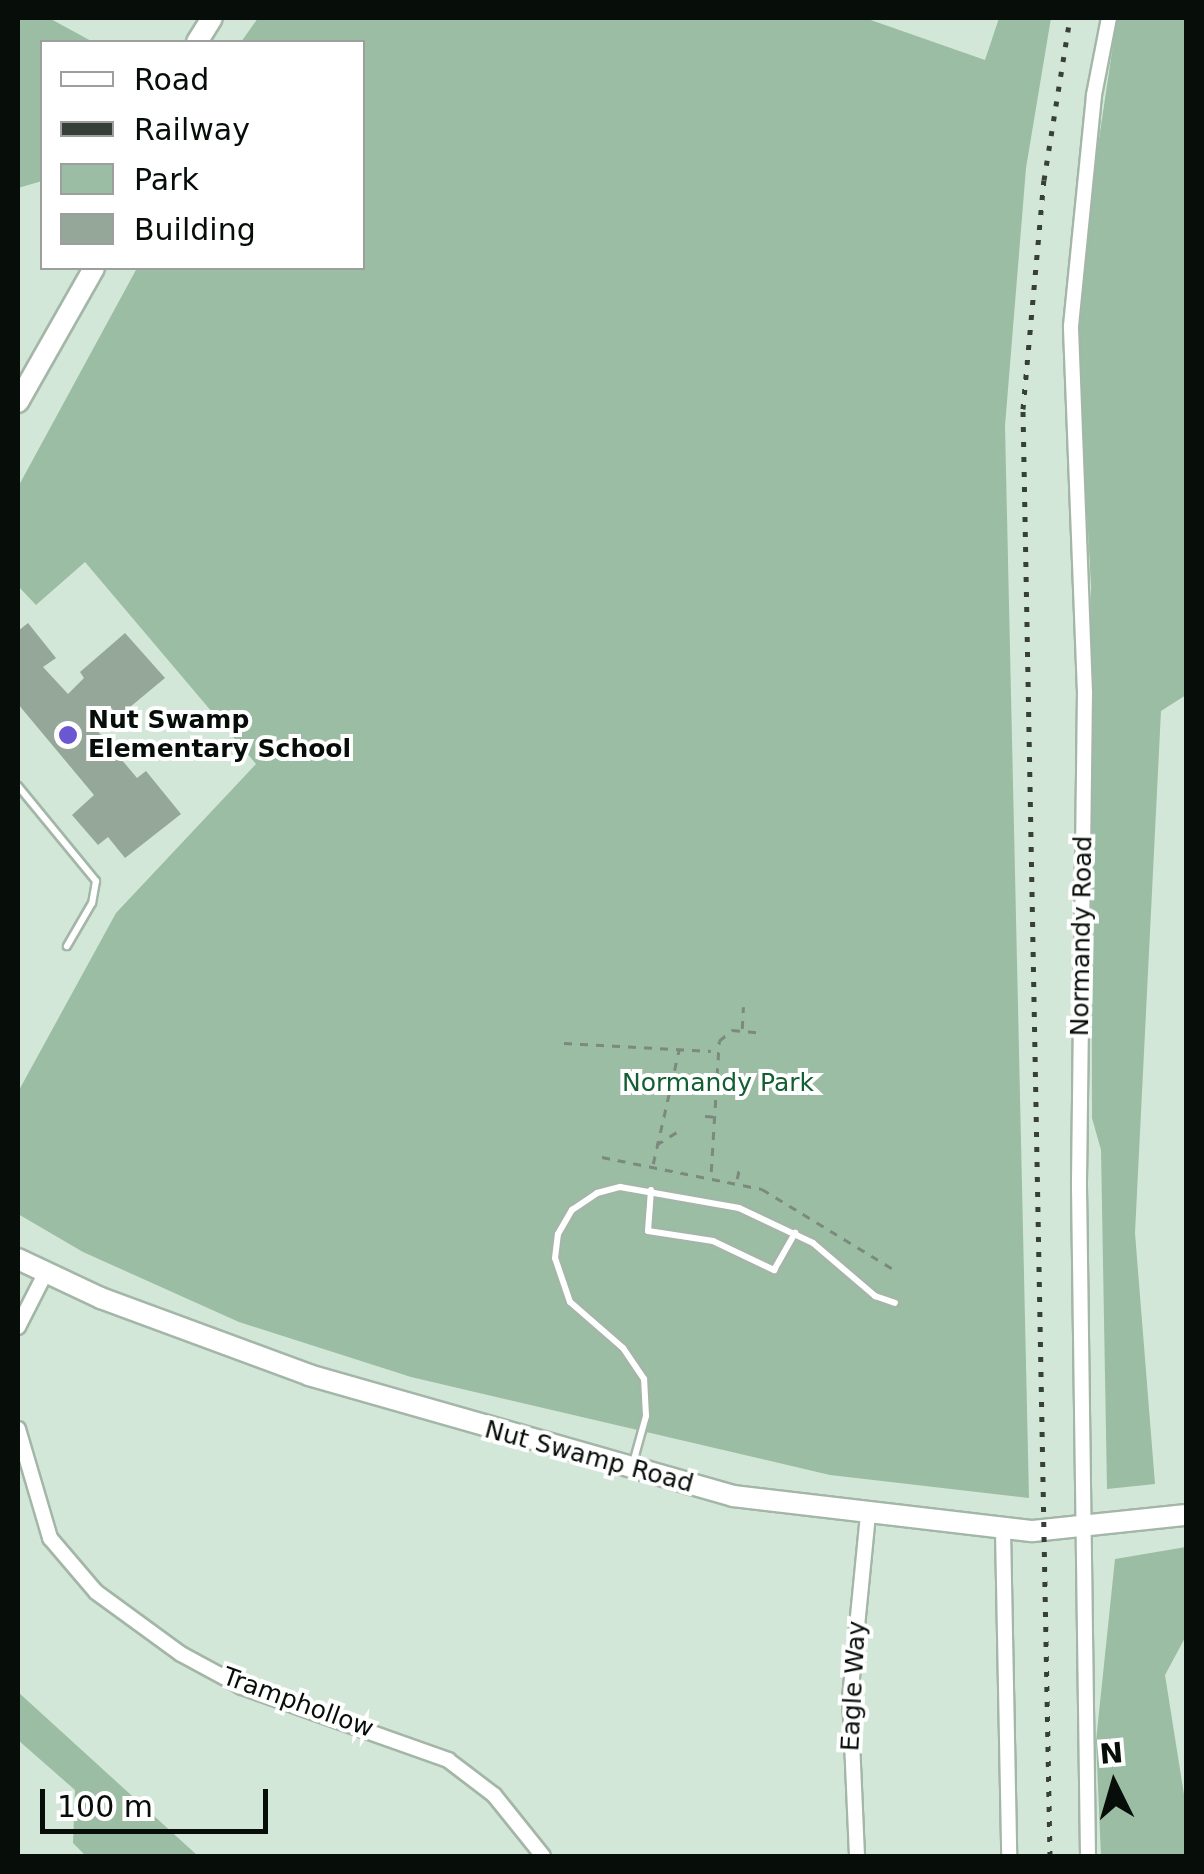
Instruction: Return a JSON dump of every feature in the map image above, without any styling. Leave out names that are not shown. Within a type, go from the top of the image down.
[{"type":"main road","points":[[198,40],[212,18]]},
{"type":"main road","points":[[18,402],[93,270]]},
{"type":"main road","name":"Nut Swamp Road","points":[[18,1259],[45,1274],[309,1375],[733,1496],[1003,1530],[1082,1530],[1186,1515]]},
{"type":"street","name":"Normandy Road","points":[[1088,1856],[1082,1530],[1084,692],[1071,326],[1094,95],[1110,18]]},
{"type":"street","points":[[18,1327],[45,1274]]},
{"type":"street","name":"Tramphollow","points":[[18,1429],[50,1538],[96,1592],[181,1654],[242,1687],[448,1760],[494,1794],[543,1856]]},
{"type":"street","name":"Eagle Way","points":[[857,1856],[850,1698],[868,1515]]},
{"type":"street","points":[[1003,1530],[1009,1856]]},
{"type":"lane","points":[[18,786],[96,881],[92,904],[67,946]]},
{"type":"lane","points":[[631,1470],[646,1416],[644,1379],[623,1348],[570,1302],[555,1258],[558,1234],[572,1210],[620,1186],[739,1208],[796,1233],[875,1296],[894,1303]]},
{"type":"lane","points":[[651,1190],[648,1231],[713,1241],[774,1270],[796,1233]]},
{"type":"path","points":[[742,1030],[743,1007]]},
{"type":"path","points":[[711,1174],[719,1041],[742,1030],[757,1032]]},
{"type":"path","points":[[564,1044],[711,1051]]},
{"type":"path","points":[[653,1165],[679,1050]]},
{"type":"path","points":[[673,1072],[689,1099]]},
{"type":"path","points":[[705,1116],[720,1117]]},
{"type":"path","points":[[655,1146],[680,1130]]},
{"type":"path","points":[[602,1157],[711,1174],[786,1199],[884,1269],[898,1272]]},
{"type":"path","points":[[737,1180],[740,1165]]},
{"type":"green space","points":[[18,18],[49,18],[89,40],[40,40],[40,182],[18,188]]},
{"type":"green space","name":"Normandy Park","points":[[258,18],[865,18],[985,60],[999,18],[1051,18],[1026,168],[1005,426],[1029,1498],[830,1475],[411,1377],[239,1322],[83,1252],[18,1214],[18,1092],[116,913],[256,764],[85,562],[36,605],[18,586],[18,487],[136,270],[365,270],[365,40],[242,40]]},
{"type":"green space","points":[[1117,18],[1186,18],[1186,695],[1161,711],[1135,1233],[1155,1484],[1107,1489],[1101,1150],[1092,1118],[1091,586],[1078,349],[1088,213]]},
{"type":"green space","points":[[1186,1547],[1186,1636],[1165,1675],[1186,1807],[1186,1856],[1101,1856],[1096,1741],[1115,1559]]},
{"type":"green space","points":[[18,1692],[198,1856],[86,1856],[73,1843],[75,1790],[18,1740]]},
{"type":"building","name":"Nut Swamp Elementary School","points":[[28,623],[56,658],[43,667],[68,694],[84,678],[80,672],[125,633],[165,678],[118,717],[110,706],[90,722],[137,778],[146,771],[181,814],[125,858],[108,837],[98,845],[72,815],[94,795],[18,704],[18,631]]},
{"type":"railway","points":[[1050,1856],[1023,409],[1044,180],[1070,18]]},
{"type":"place","name":"Nut Swamp Elementary School","points":[[68,735]]}]
